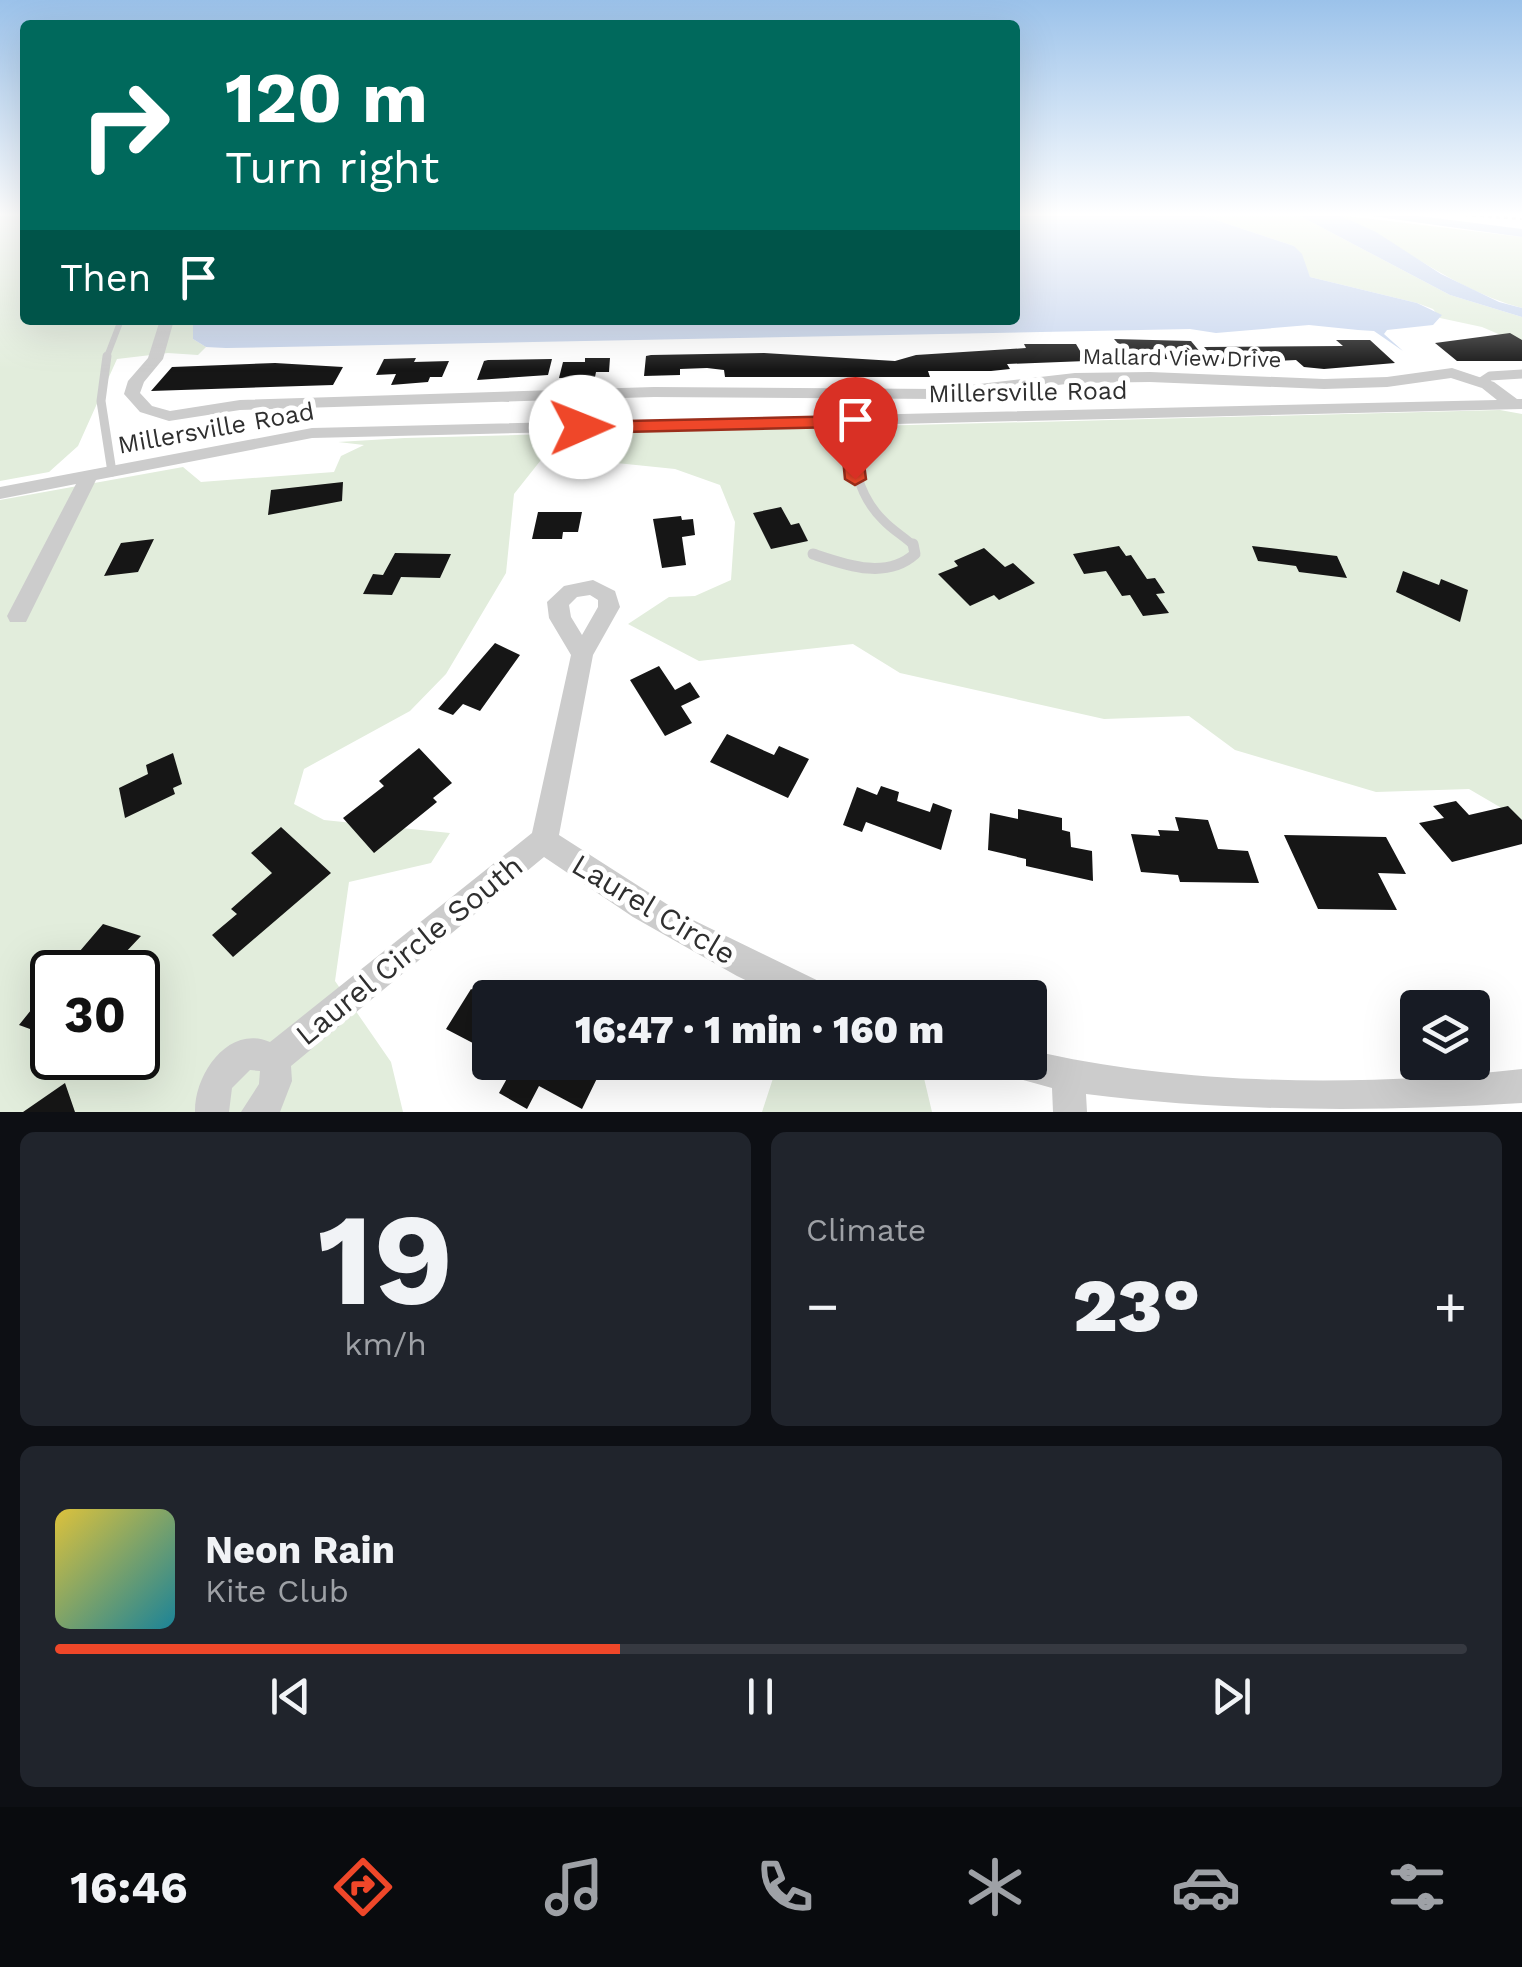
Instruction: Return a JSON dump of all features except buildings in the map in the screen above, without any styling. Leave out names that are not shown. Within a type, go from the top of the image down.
[{"type":"street","name":"Mallard View Drive","points":[[165,325],[155,359],[136,381],[132,394],[146,409],[169,416],[229,405],[654,392],[922,394],[1112,377],[1324,384],[1387,382],[1452,373],[1481,382],[1518,404]]},
{"type":"street","points":[[312,433],[332,402]]},
{"type":"street","name":"Millersville Road","points":[[0,493],[312,433],[1518,404]]},
{"type":"street","points":[[18,616],[89,476]]},
{"type":"street","points":[[544,840],[582,656]]},
{"type":"street","name":"Laurel Circle","points":[[544,840],[613,890],[703,942],[782,980]]},
{"type":"street","name":"Laurel Circle South","points":[[273,1060],[544,840]]},
{"type":"street","name":"Laurel Circle South","points":[[212,1112],[211,1095],[216,1082],[234,1062],[256,1053],[273,1060]]},
{"type":"street","name":"Laurel Circle South","points":[[258,1112],[277,1080],[273,1060]]},
{"type":"street","points":[[1047,1069],[1195,1090],[1307,1098],[1457,1094],[1522,1086]]},
{"type":"street","points":[[1068,1074],[1070,1112]]},
{"type":"lane","points":[[112,472],[100,401],[106,360],[119,325]]},
{"type":"lane","points":[[1481,382],[1490,376],[1522,374]]},
{"type":"lane","points":[[813,554],[878,568],[902,565],[916,549],[884,523],[860,492],[849,421]]},
{"type":"green space","points":[[0,267],[20,267],[20,325],[193,325],[193,339],[206,347],[198,355],[168,353],[117,359],[78,446],[49,472],[0,481]]},
{"type":"green space","points":[[1305,267],[1397,267],[1450,295],[1522,317],[1522,344],[1482,327],[1440,318],[1433,309],[1417,303],[1310,277]]},
{"type":"green space","points":[[1432,267],[1522,267],[1522,308],[1473,290]]},
{"type":"green space","points":[[1500,410],[1522,414],[1522,820],[1469,789],[1376,792],[1235,750],[1189,716],[1104,719],[900,673],[853,644],[699,661],[628,624],[669,597],[695,596],[731,580],[735,522],[720,485],[675,469],[597,461],[607,446],[600,442],[556,441],[514,494],[506,573],[446,674],[410,711],[304,769],[294,804],[324,820],[450,833],[431,863],[349,882],[335,981],[391,1062],[403,1112],[0,1112],[0,500],[183,467],[201,482],[334,472],[341,456],[364,445],[338,442]]},
{"type":"green space","points":[[772,1080],[924,1080],[932,1112],[762,1112]]},
{"type":"water","points":[[1020,267],[1306,267],[1310,277],[1417,303],[1442,315],[1433,325],[1387,330],[1384,334],[1403,351],[1374,331],[1309,325],[1216,333],[1190,329],[226,348],[206,347],[193,339],[193,325],[1020,325]]},
{"type":"water","points":[[1397,267],[1430,267],[1499,302],[1522,308],[1522,317],[1450,295]]},
{"type":"route","points":[[581,427],[849,421],[855,479]]}]
